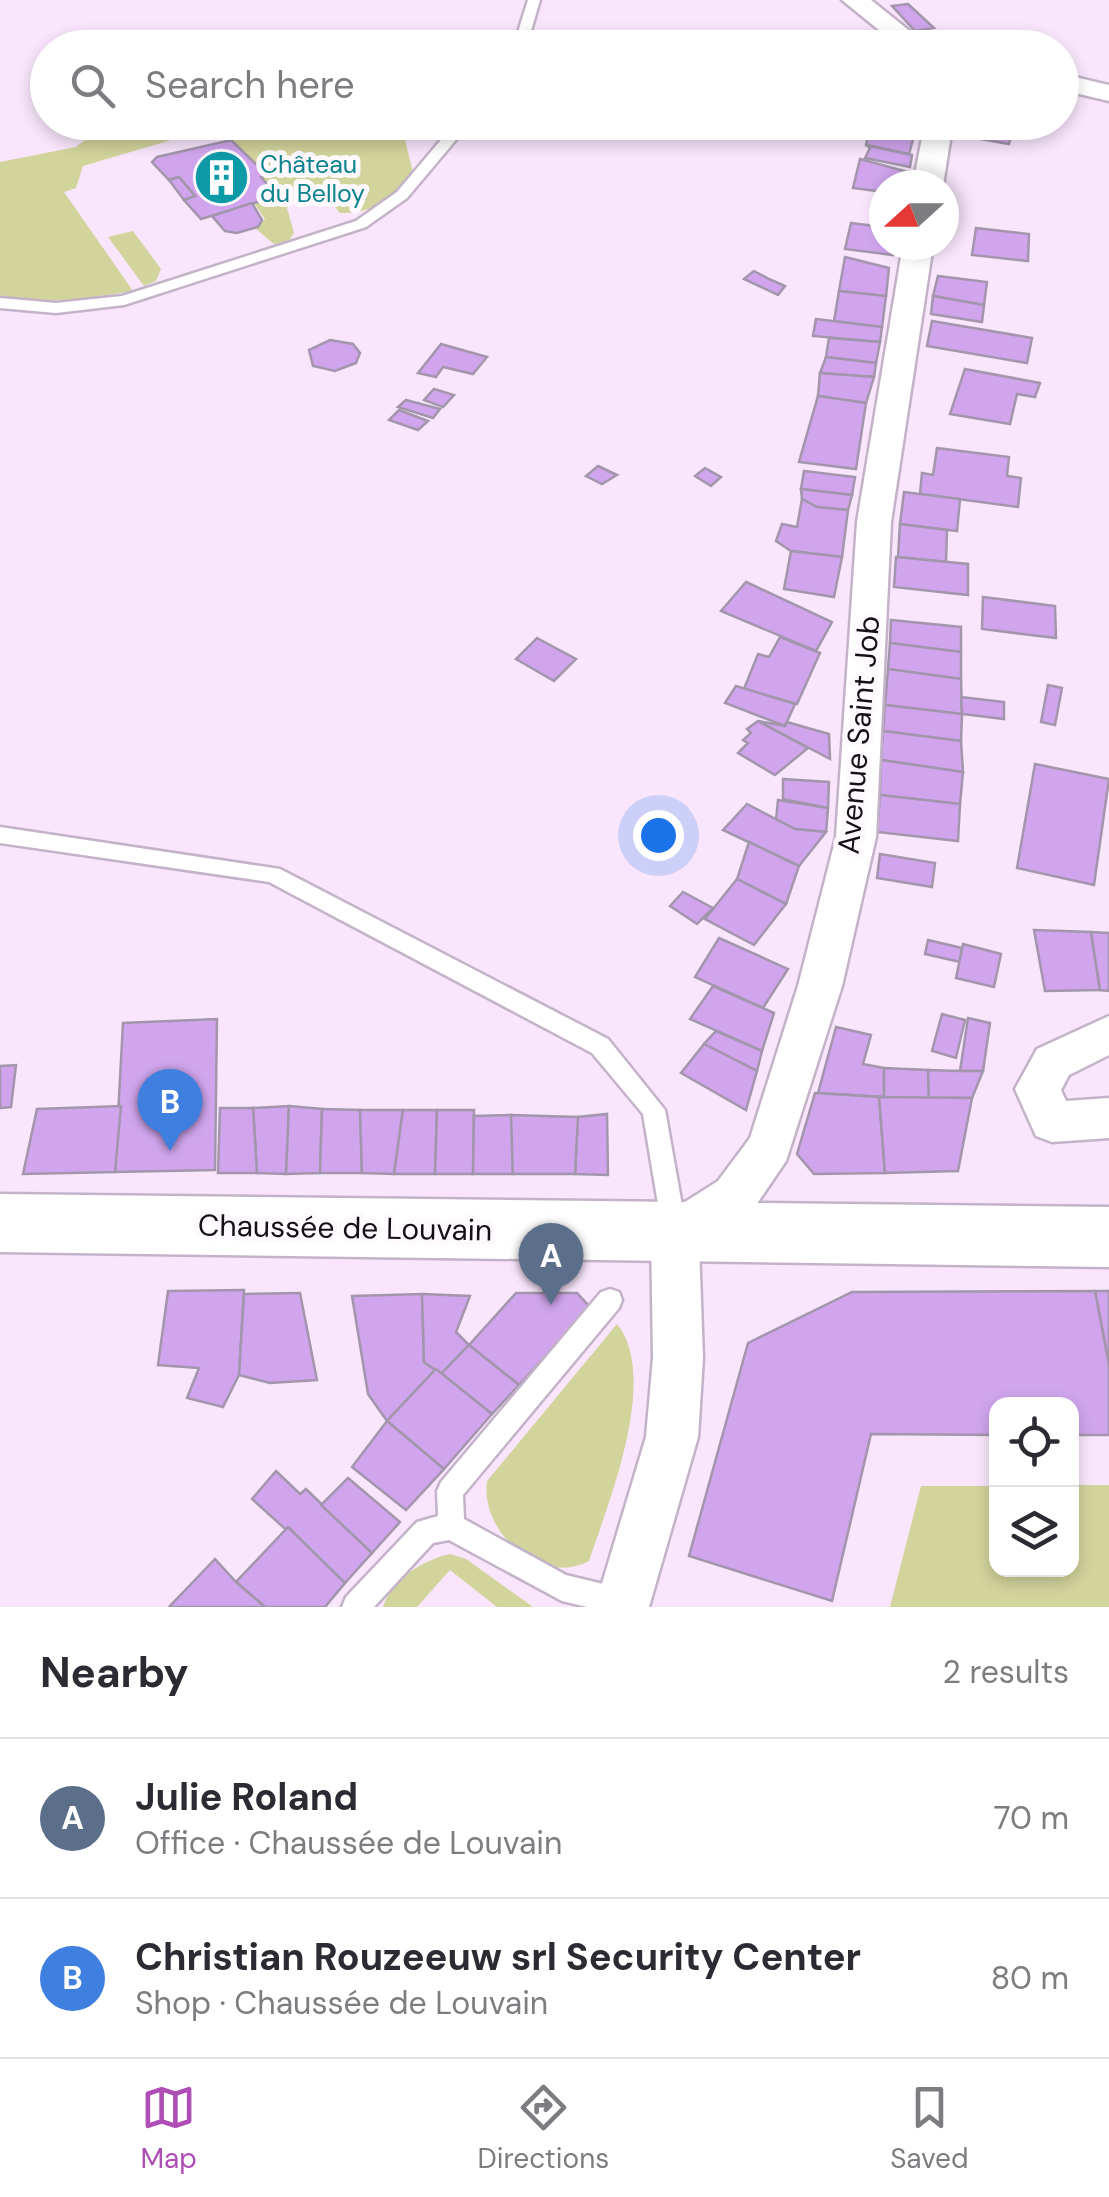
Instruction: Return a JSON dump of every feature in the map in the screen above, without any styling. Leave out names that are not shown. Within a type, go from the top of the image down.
[{"type":"main road","name":"Chaussée de Louvain","points":[[0,1224],[1109,1237]]},
{"type":"street","points":[[854,0],[894,30]]},
{"type":"street","points":[[1079,86],[1109,93]]},
{"type":"street","points":[[931,170],[936,140]]},
{"type":"street","name":"Avenue Saint Job","points":[[675,1234],[735,1196],[770,1147],[820,986],[856,837],[874,522],[916,260]]},
{"type":"street","points":[[1109,1034],[1052,1062],[1038,1089],[1052,1122],[1109,1118]]},
{"type":"street","points":[[629,1605],[672,1437],[678,1358],[675,1234]]},
{"type":"lane","points":[[527,30],[534,0]]},
{"type":"lane","points":[[0,303],[56,308],[124,300],[362,224],[402,195],[449,140]]},
{"type":"lane","points":[[0,835],[273,875],[600,1046],[654,1110],[675,1234]]},
{"type":"lane","points":[[451,1526],[450,1491],[610,1300]]},
{"type":"lane","points":[[356,1607],[426,1530],[451,1526],[562,1588],[629,1605]]},
{"type":"green space","points":[[85,140],[171,140],[83,166],[76,188],[64,192],[133,291],[71,301],[0,297],[0,162],[76,147]]},
{"type":"green space","points":[[232,140],[405,140],[413,172],[391,197],[363,211],[340,213],[324,193],[295,200],[287,208],[294,233],[288,242],[274,244],[256,229],[265,219],[254,203],[278,195],[262,177],[267,174]]},
{"type":"green space","points":[[133,231],[161,269],[156,281],[144,286],[108,237]]},
{"type":"green space","points":[[617,1324],[629,1347],[633,1375],[632,1407],[618,1475],[589,1561],[551,1567],[533,1561],[503,1536],[487,1500],[487,1481]]},
{"type":"green space","points":[[1079,1485],[1109,1485],[1109,1607],[890,1607],[921,1486],[989,1486],[989,1577],[1079,1577]]},
{"type":"green space","points":[[450,1554],[466,1559],[533,1607],[497,1607],[450,1570],[417,1607],[383,1607],[393,1588],[410,1572]]},
{"type":"building","points":[[908,4],[934,28],[914,30],[892,6]]},
{"type":"building","name":"Château du Belloy","points":[[231,140],[267,175],[261,177],[278,196],[201,219],[184,200],[195,196],[179,177],[169,180],[152,162],[157,157]]},
{"type":"building","points":[[867,140],[913,140],[909,154],[866,145]]},
{"type":"building","points":[[866,145],[912,155],[910,167],[865,158],[870,148]]},
{"type":"building","points":[[860,159],[901,170],[869,170],[869,190],[853,188]]},
{"type":"building","points":[[179,177],[195,196],[184,200],[169,180]]},
{"type":"building","points":[[252,203],[262,220],[258,227],[237,233],[225,231],[212,216]]},
{"type":"building","points":[[851,223],[869,225],[869,252],[845,249]]},
{"type":"building","points":[[976,228],[1029,234],[1028,261],[972,255]]},
{"type":"building","points":[[845,257],[889,268],[886,296],[839,291]]},
{"type":"building","points":[[754,271],[785,286],[778,295],[744,279]]},
{"type":"building","points":[[938,276],[987,282],[984,305],[933,296]]},
{"type":"building","points":[[839,291],[886,296],[882,327],[834,321]]},
{"type":"building","points":[[933,296],[984,305],[982,322],[931,314]]},
{"type":"building","points":[[816,319],[882,327],[880,342],[813,336]]},
{"type":"building","points":[[932,321],[1032,338],[1027,363],[927,346]]},
{"type":"building","points":[[829,338],[880,342],[876,363],[826,357]]},
{"type":"building","points":[[330,340],[353,344],[360,353],[356,363],[335,371],[313,366],[309,350]]},
{"type":"building","points":[[441,344],[487,357],[473,374],[443,367],[436,377],[418,373]]},
{"type":"building","points":[[826,357],[876,363],[874,377],[820,373]]},
{"type":"building","points":[[965,369],[1040,383],[1035,397],[1017,394],[1010,424],[950,414]]},
{"type":"building","points":[[820,373],[874,377],[866,403],[818,396]]},
{"type":"building","points":[[434,389],[454,395],[443,407],[424,400]]},
{"type":"building","points":[[818,396],[866,403],[856,469],[799,462]]},
{"type":"building","points":[[406,400],[440,409],[433,418],[398,407]]},
{"type":"building","points":[[399,410],[428,421],[418,430],[389,420]]},
{"type":"building","points":[[937,448],[1009,457],[1007,476],[1021,478],[1018,507],[920,494],[922,473],[933,475]]},
{"type":"building","points":[[598,466],[617,475],[602,484],[586,476]]},
{"type":"building","points":[[705,468],[721,477],[711,486],[695,476]]},
{"type":"building","points":[[804,471],[855,477],[852,495],[801,489]]},
{"type":"building","points":[[801,489],[852,495],[848,510],[817,507],[802,499]]},
{"type":"building","points":[[904,492],[960,499],[957,531],[900,524]]},
{"type":"building","points":[[802,499],[817,507],[848,510],[842,557],[791,551],[776,541],[782,524],[797,527]]},
{"type":"building","points":[[900,524],[947,530],[946,562],[898,557]]},
{"type":"building","points":[[791,551],[842,557],[834,597],[784,589]]},
{"type":"building","points":[[896,557],[968,564],[968,595],[894,587]]},
{"type":"building","points":[[746,582],[832,622],[816,651],[721,611]]},
{"type":"building","points":[[983,597],[1055,606],[1056,638],[982,629]]},
{"type":"building","points":[[891,620],[961,627],[961,652],[890,643]]},
{"type":"building","points":[[780,637],[820,653],[797,704],[744,689],[758,654],[769,657]]},
{"type":"building","points":[[537,638],[576,659],[554,681],[516,659]]},
{"type":"building","points":[[890,643],[961,652],[961,679],[888,669]]},
{"type":"building","points":[[888,669],[961,679],[962,714],[885,705]]},
{"type":"building","points":[[1048,685],[1062,688],[1055,725],[1041,722]]},
{"type":"building","points":[[736,686],[795,704],[785,726],[725,703]]},
{"type":"building","points":[[961,697],[1004,702],[1004,719],[962,714]]},
{"type":"building","points":[[885,705],[962,714],[961,741],[883,731]]},
{"type":"building","points":[[758,721],[808,748],[775,775],[738,753],[748,743],[743,740],[751,733],[747,729]]},
{"type":"building","points":[[758,721],[785,726],[787,722],[829,734],[830,759]]},
{"type":"building","points":[[883,731],[961,741],[963,772],[881,760]]},
{"type":"building","points":[[881,760],[963,772],[960,804],[880,795]]},
{"type":"building","points":[[1035,764],[1109,779],[1094,885],[1017,868]]},
{"type":"building","points":[[783,779],[829,782],[828,808],[783,799]]},
{"type":"building","points":[[880,795],[960,804],[958,841],[877,832]]},
{"type":"building","points":[[778,800],[828,808],[826,832],[795,829],[776,820]]},
{"type":"building","points":[[747,804],[795,829],[826,832],[799,866],[723,830]]},
{"type":"building","points":[[749,842],[799,866],[786,904],[737,879]]},
{"type":"building","points":[[880,854],[935,863],[932,887],[877,878]]},
{"type":"building","points":[[737,879],[786,904],[754,945],[705,919]]},
{"type":"building","points":[[683,892],[713,908],[697,924],[670,906]]},
{"type":"building","points":[[1034,930],[1091,932],[1100,990],[1045,991]]},
{"type":"building","points":[[1091,932],[1109,933],[1109,991],[1100,990]]},
{"type":"building","points":[[719,938],[788,969],[763,1008],[695,977]]},
{"type":"building","points":[[928,940],[962,948],[960,962],[925,954]]},
{"type":"building","points":[[963,944],[1001,954],[994,987],[956,978]]},
{"type":"building","points":[[713,986],[774,1013],[762,1051],[690,1019]]},
{"type":"building","points":[[942,1014],[965,1020],[956,1058],[932,1051]]},
{"type":"building","points":[[968,1018],[990,1023],[983,1071],[960,1071]]},
{"type":"building","points":[[217,1019],[215,1170],[115,1172],[123,1023]]},
{"type":"building","points":[[836,1027],[871,1035],[863,1064],[884,1068],[884,1097],[818,1093]]},
{"type":"building","points":[[716,1031],[762,1051],[757,1071],[704,1044]]},
{"type":"building","points":[[704,1044],[757,1071],[746,1110],[681,1073]]},
{"type":"building","points":[[16,1065],[11,1107],[0,1108],[0,1066]]},
{"type":"building","points":[[884,1068],[928,1070],[929,1098],[884,1097]]},
{"type":"building","points":[[928,1070],[983,1071],[972,1098],[929,1098]]},
{"type":"building","points":[[815,1093],[879,1097],[885,1173],[814,1174],[797,1154]]},
{"type":"building","points":[[879,1097],[972,1098],[958,1171],[885,1173]]},
{"type":"building","points":[[121,1106],[115,1172],[23,1174],[37,1109]]},
{"type":"building","points":[[289,1106],[286,1174],[257,1173],[253,1108]]},
{"type":"building","points":[[289,1106],[322,1109],[320,1173],[286,1174]]},
{"type":"building","points":[[220,1108],[253,1108],[257,1173],[218,1173]]},
{"type":"building","points":[[322,1109],[360,1110],[362,1173],[320,1173]]},
{"type":"building","points":[[360,1110],[403,1110],[394,1174],[362,1173]]},
{"type":"building","points":[[403,1110],[437,1110],[435,1174],[394,1174]]},
{"type":"building","points":[[437,1110],[474,1110],[473,1174],[435,1174]]},
{"type":"building","points":[[607,1114],[608,1175],[575,1174],[578,1117]]},
{"type":"building","points":[[511,1115],[513,1174],[473,1174],[474,1116]]},
{"type":"building","points":[[511,1115],[578,1117],[575,1174],[513,1174]]},
{"type":"building","points":[[244,1290],[239,1375],[223,1407],[187,1398],[199,1368],[158,1365],[168,1291]]},
{"type":"building","points":[[1095,1291],[1109,1291],[1109,1365]]},
{"type":"building","points":[[1095,1291],[1109,1365],[1109,1435],[1079,1435],[1079,1397],[989,1397],[989,1435],[871,1434],[832,1601],[689,1556],[748,1343],[852,1292]]},
{"type":"building","points":[[300,1293],[317,1380],[270,1383],[239,1375],[244,1294]]},
{"type":"building","points":[[516,1293],[577,1293],[590,1307],[519,1385],[469,1345]]},
{"type":"building","points":[[422,1294],[424,1362],[436,1369],[387,1421],[368,1394],[352,1296]]},
{"type":"building","points":[[422,1294],[470,1296],[456,1332],[469,1345],[441,1374],[424,1362]]},
{"type":"building","points":[[469,1345],[519,1385],[492,1414],[441,1374]]},
{"type":"building","points":[[436,1369],[492,1414],[444,1469],[387,1421]]},
{"type":"building","points":[[387,1421],[444,1469],[406,1510],[352,1467]]},
{"type":"building","points":[[276,1471],[300,1494],[306,1489],[372,1553],[345,1583],[252,1499]]},
{"type":"building","points":[[348,1478],[400,1522],[372,1553],[321,1505]]},
{"type":"building","points":[[288,1527],[345,1583],[325,1607],[265,1607],[236,1582]]},
{"type":"building","points":[[215,1559],[236,1582],[265,1607],[169,1607]]},
{"type":"place","name":"Château du Belloy","points":[[221,178]]},
{"type":"place","name":"Christian Rouzeeuw srl Security Center","points":[[170,1151]]},
{"type":"place","name":"Julie Roland","points":[[551,1305]]}]
